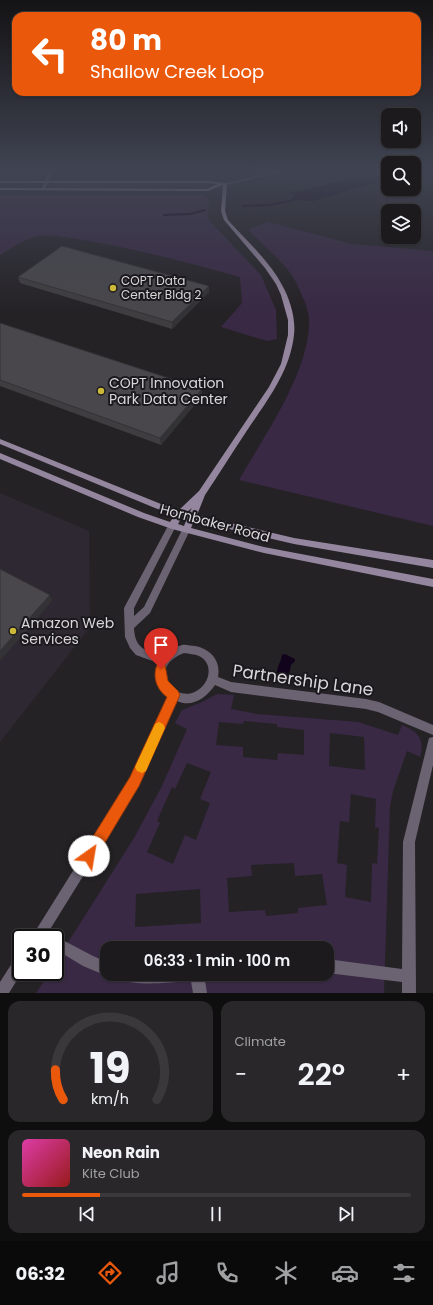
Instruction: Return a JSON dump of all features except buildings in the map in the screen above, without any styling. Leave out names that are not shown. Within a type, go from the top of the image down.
[{"type":"street","points":[[129,627],[147,610],[186,530],[202,493],[272,387],[284,364],[291,334],[291,320],[284,295],[279,284],[267,267],[229,225],[225,218]]},
{"type":"street","name":"Hornbaker Road","points":[[0,441],[180,514],[294,541],[433,564]]},
{"type":"street","name":"Hornbaker Road","points":[[0,456],[141,515],[172,526],[264,550],[433,583]]},
{"type":"street","points":[[164,662],[139,652],[133,645],[130,638],[129,608],[172,526],[180,514],[202,493]]},
{"type":"street","points":[[192,649],[207,655],[212,661],[214,669],[213,680],[206,690],[199,695],[191,698],[182,698],[167,690],[160,676],[161,669],[164,662],[176,651],[192,649]]},
{"type":"street","name":"Partnership Lane","points":[[213,680],[231,688],[366,704],[433,730]]},
{"type":"street","points":[[46,929],[135,782],[174,695]]},
{"type":"street","points":[[409,993],[409,842],[433,742]]},
{"type":"street","points":[[64,947],[100,966]]},
{"type":"street","points":[[334,967],[409,976]]},
{"type":"street","points":[[1,993],[12,976]]},
{"type":"street","points":[[197,981],[200,993]]},
{"type":"shaded area","points":[[0,218],[208,218],[261,275],[276,310],[277,339],[267,341],[221,327],[242,303],[240,277],[127,248],[56,236],[33,237],[0,255]]},
{"type":"shaded area","points":[[268,222],[352,244],[433,251],[433,526],[239,480],[284,402],[294,381],[308,339],[309,319],[307,309],[291,274],[281,262],[248,230]]},
{"type":"shaded area","points":[[0,493],[89,531],[90,627],[0,742]]},
{"type":"shaded area","points":[[285,654],[295,659],[295,661],[291,665],[289,674],[283,677],[277,673],[277,671],[282,655]]},
{"type":"shaded area","points":[[217,694],[234,695],[231,709],[257,714],[358,722],[398,735],[402,725],[412,730],[419,736],[422,745],[420,757],[407,751],[393,791],[390,806],[384,993],[36,993],[44,981],[64,981],[64,949],[134,838],[162,786],[187,729],[175,723],[182,710]],"holes":[[[244,721],[277,724],[277,727],[304,730],[304,755],[278,753],[277,760],[243,757],[243,747],[216,745],[219,722],[243,724]],[[330,733],[364,737],[365,770],[329,766]],[[187,763],[211,772],[200,799],[210,803],[196,840],[185,835],[173,864],[147,852],[160,823],[157,821],[172,787],[175,789]],[[351,794],[376,799],[375,827],[379,828],[377,864],[372,863],[371,902],[345,897],[347,865],[337,863],[340,821],[349,822]],[[294,863],[295,876],[322,874],[327,905],[298,908],[298,913],[266,916],[265,910],[229,912],[227,878],[252,876],[251,865]],[[200,889],[201,923],[135,927],[136,894]]]},
{"type":"slow traffic","points":[[142,767],[159,728]]},
{"type":"place","name":"COPT Data Center Bldg 2","points":[[113,288]]},
{"type":"place","name":"COPT Innovation Park Data Center","points":[[101,391]]},
{"type":"place","name":"Amazon Web Services","points":[[13,631]]},
{"type":"route","points":[[89,856],[135,782],[174,695],[167,690],[163,684],[160,676],[161,669]]}]
